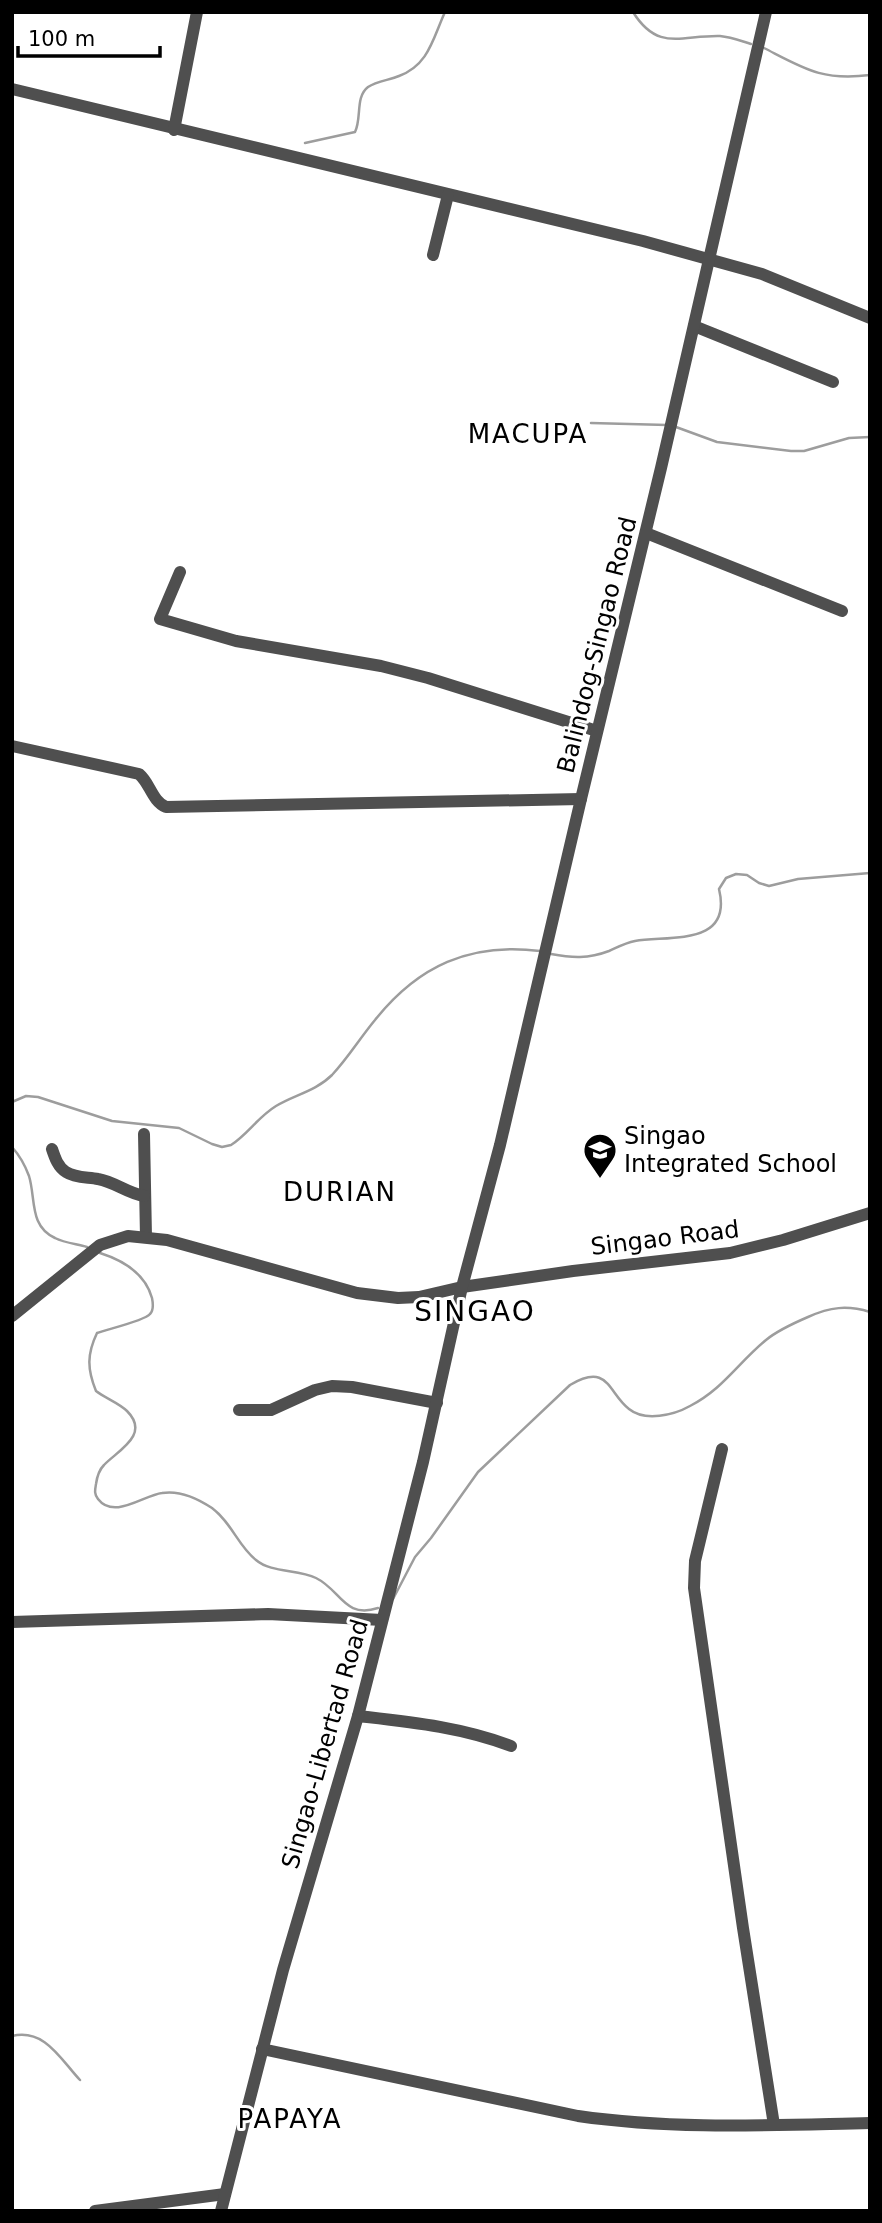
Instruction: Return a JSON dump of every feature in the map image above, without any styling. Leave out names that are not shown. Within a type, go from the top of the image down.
[{"type":"street","points":[[174,130],[197,12]]},
{"type":"street","name":"Balindog-Singao Road","points":[[463,1287],[500,1145],[646,533],[766,12]]},
{"type":"street","points":[[12,89],[174,130],[518,210],[709,259],[794,286],[870,318]]},
{"type":"street","points":[[433,255],[448,195]]},
{"type":"street","points":[[694,326],[833,383]]},
{"type":"street","points":[[646,533],[842,611]]},
{"type":"street","points":[[180,572],[160,619],[236,641],[381,666],[428,678],[597,731]]},
{"type":"street","points":[[12,746],[133,772],[144,778],[158,802],[166,807],[581,799]]},
{"type":"street","points":[[144,1134],[146,1237]]},
{"type":"street","points":[[52,1149],[56,1162],[63,1171],[71,1175],[101,1179],[144,1196]]},
{"type":"street","name":"Singao Road","points":[[12,1317],[100,1245],[128,1236],[204,1249],[378,1297],[419,1297],[463,1287],[730,1253],[870,1213]]},
{"type":"street","name":"Singao-Libertad Road","points":[[221,2211],[300,1910],[358,1716],[437,1403],[463,1287]]},
{"type":"street","points":[[239,1410],[271,1410],[315,1390],[331,1386],[352,1387],[437,1403]]},
{"type":"street","points":[[722,1449],[695,1561],[694,1588],[774,2125]]},
{"type":"street","points":[[12,1622],[268,1615],[382,1620]]},
{"type":"street","points":[[358,1716],[460,1730],[511,1746]]},
{"type":"street","points":[[262,2049],[604,2119],[692,2126],[870,2123]]},
{"type":"street","points":[[95,2211],[225,2193]]},
{"type":"waterway","points":[[305,143],[355,132],[364,91],[417,65],[429,50],[445,12]]},
{"type":"waterway","points":[[633,12],[642,24],[661,37],[682,39],[720,36],[751,44]]},
{"type":"waterway","points":[[764,48],[814,72],[839,76],[870,75]]},
{"type":"waterway","points":[[591,423],[667,425]]},
{"type":"waterway","points":[[676,427],[717,442],[791,451],[804,451],[849,438],[870,437]]},
{"type":"waterway","points":[[551,954],[587,957],[635,941],[680,937],[708,929],[717,921],[721,908],[719,889],[726,878],[736,874],[747,875],[769,886],[798,879],[870,873]]},
{"type":"waterway","points":[[12,1102],[26,1096],[38,1097],[112,1121],[179,1128],[212,1144],[222,1147],[231,1145],[270,1110],[319,1085],[332,1075],[392,1001],[428,972],[447,962],[491,950],[540,951]]},
{"type":"waterway","points":[[12,1147],[29,1176],[35,1211],[41,1226],[55,1238],[87,1247]]},
{"type":"waterway","points":[[100,1253],[132,1269],[149,1289],[153,1306],[146,1317],[97,1333],[91,1348],[89,1362],[96,1391],[127,1411],[135,1428],[129,1442],[100,1471],[95,1490],[98,1499],[105,1505],[121,1507],[162,1493],[188,1496],[206,1504],[219,1514],[244,1548],[262,1564],[316,1578],[357,1610],[378,1608]]},
{"type":"waterway","points":[[393,1599],[415,1557],[478,1472],[570,1385],[583,1379],[600,1378],[636,1413],[651,1416],[668,1414],[690,1406],[712,1392],[766,1340],[786,1327],[831,1309],[854,1308],[870,1312]]},
{"type":"waterway","points":[[12,2036],[24,2035],[43,2041],[80,2080]]},
{"type":"place","name":"Singao Integrated School","points":[[600,1180]]},
{"type":"district","name":"MACUPA","points":[[528,434]]},
{"type":"district","name":"DURIAN","points":[[340,1192]]},
{"type":"district","name":"SINGAO","points":[[475,1311]]},
{"type":"district","name":"PAPAYA","points":[[290,2119]]}]
